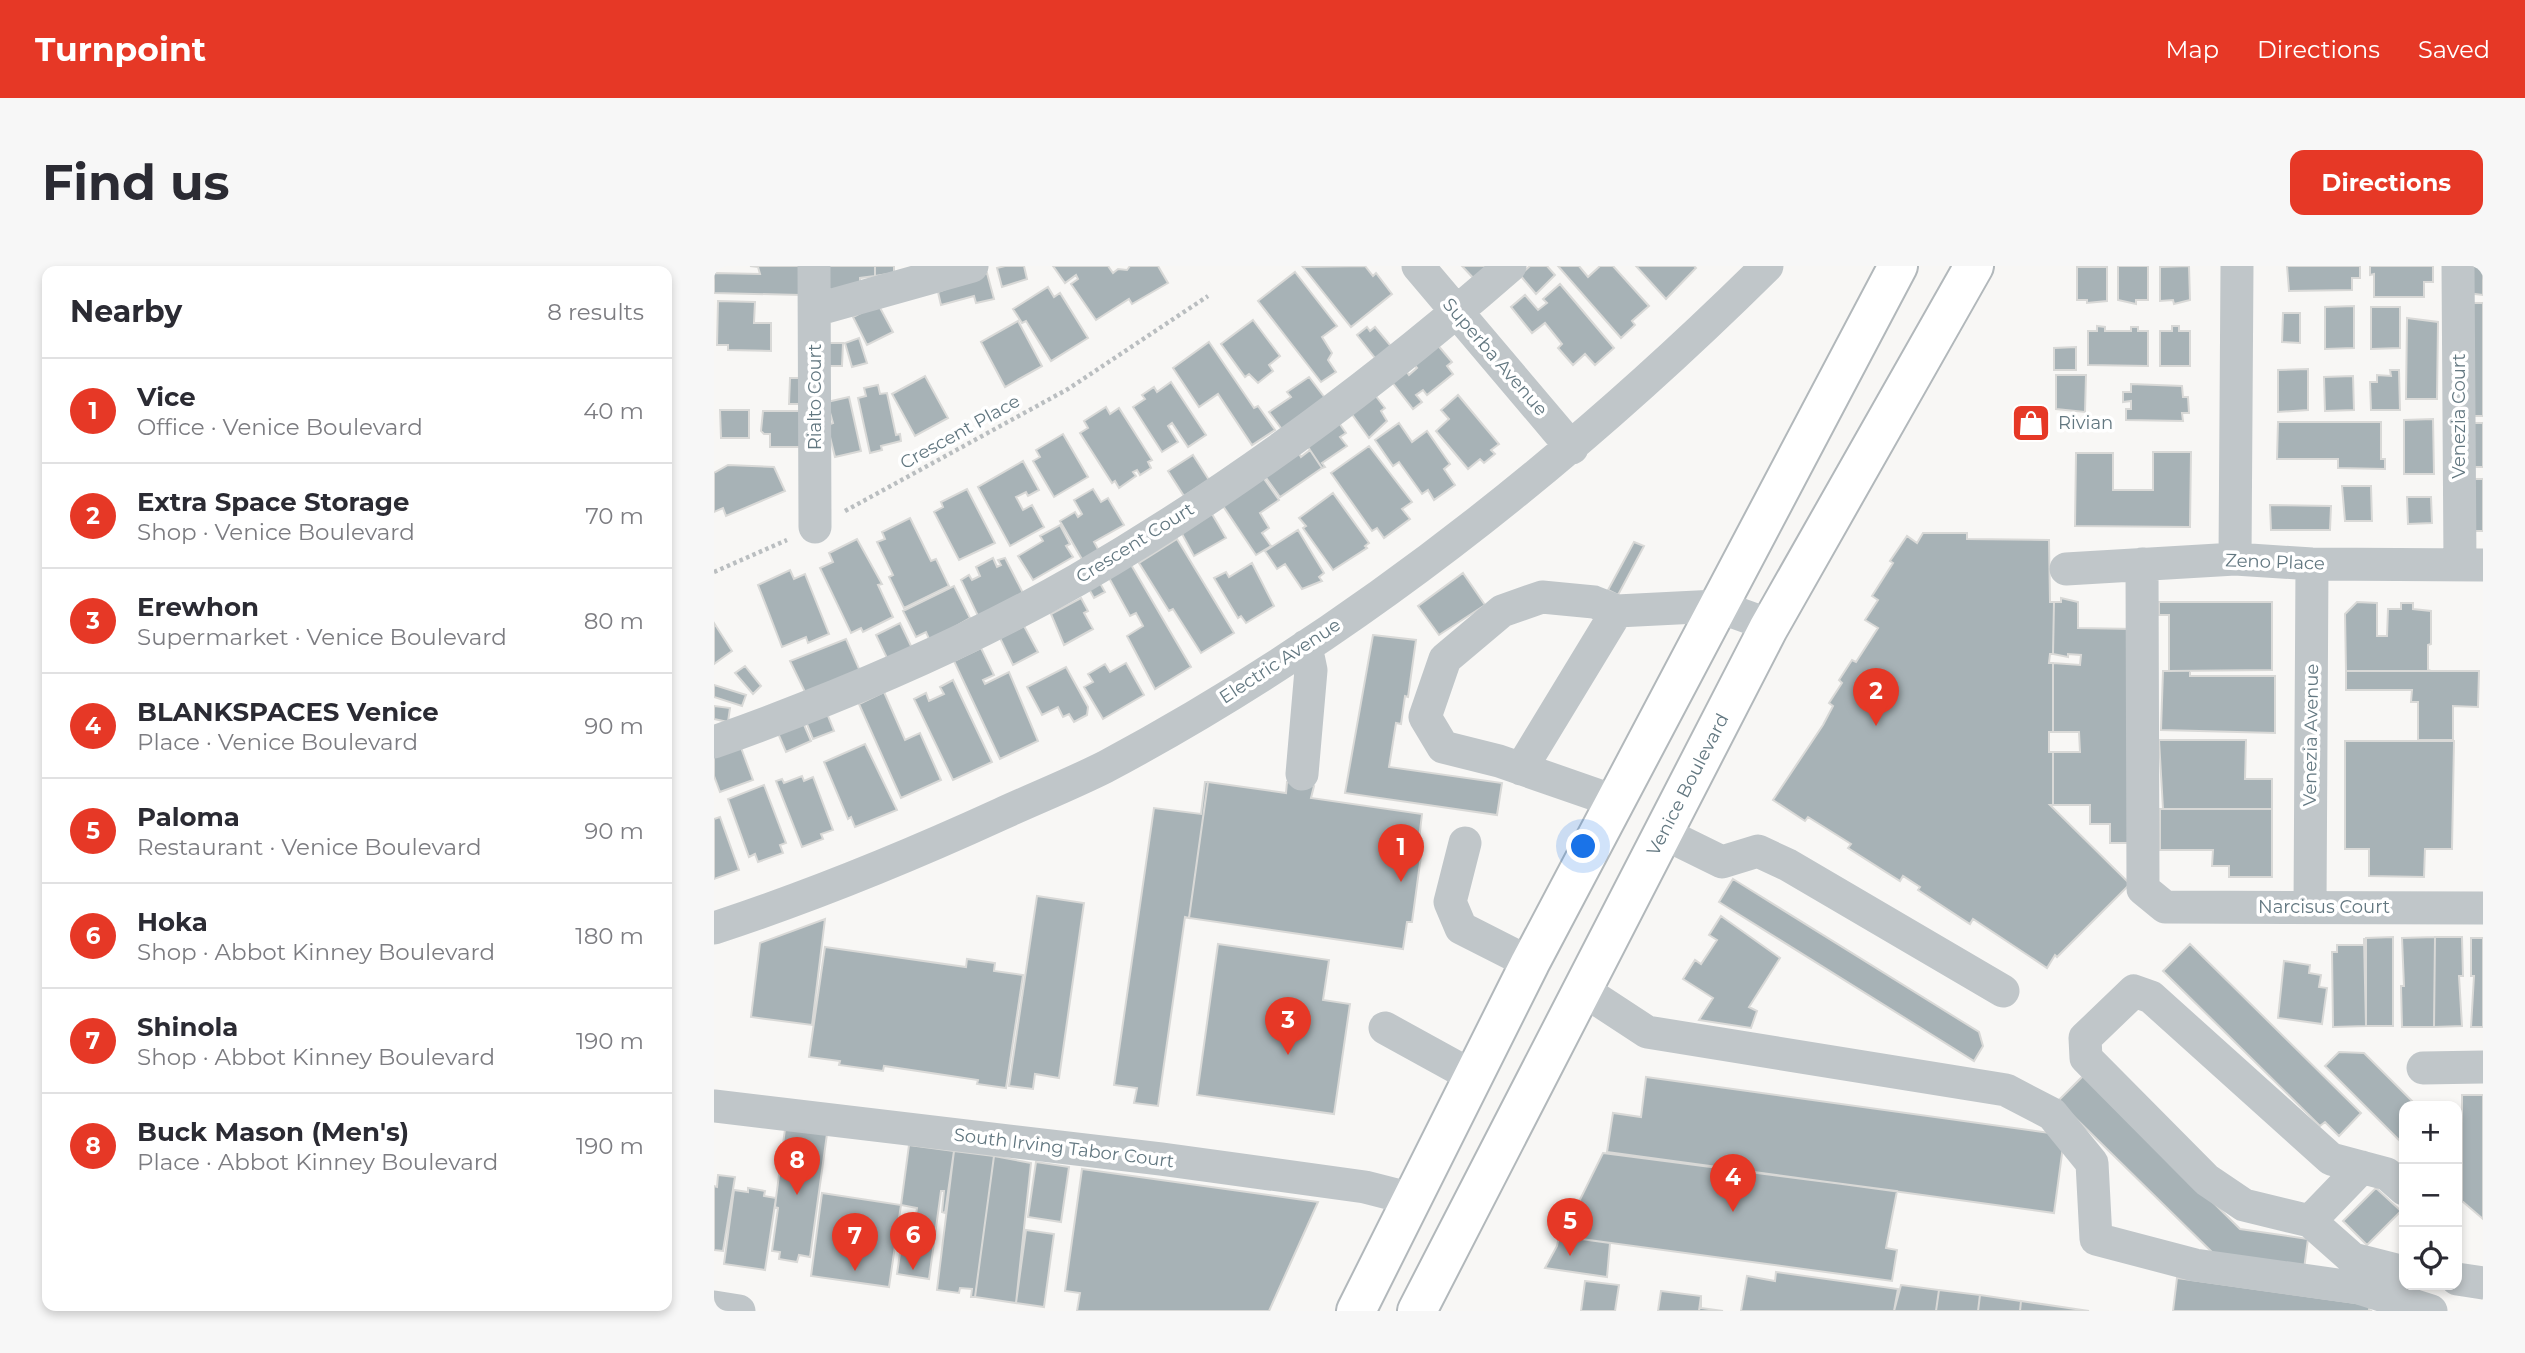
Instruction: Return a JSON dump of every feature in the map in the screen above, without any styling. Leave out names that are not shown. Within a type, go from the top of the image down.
[{"type":"main road","points":[[1356,1311],[1550,926],[1898,266]]},
{"type":"main road","name":"Venice Boulevard","points":[[1417,1311],[1768,629],[1974,266]]},
{"type":"main road","points":[[1550,926],[1583,990]]},
{"type":"street","name":"Rialto Court","points":[[814,266],[815,527]]},
{"type":"street","points":[[815,310],[972,266]]},
{"type":"street","name":"Superba Avenue","points":[[1418,266],[1456,314],[1573,448]]},
{"type":"street","name":"Crescent Court","points":[[714,742],[808,708],[929,656],[1076,581],[1164,527],[1293,439],[1456,314],[1510,266]]},
{"type":"street","name":"Electric Avenue","points":[[714,928],[891,864],[1104,767],[1278,666],[1417,570],[1573,448],[1768,266]]},
{"type":"street","points":[[2235,559],[2237,266]]},
{"type":"street","name":"Venezia Court","points":[[2458,266],[2472,565]]},
{"type":"street","name":"Zeno Place","points":[[2066,569],[2235,559],[2312,564],[2472,565]]},
{"type":"street","name":"Narcisus Court","points":[[2142,564],[2143,889],[2165,907],[2483,908]]},
{"type":"street","name":"Venezia Avenue","points":[[2310,907],[2312,564]]},
{"type":"street","points":[[1617,802],[1521,769],[1443,747],[1425,717],[1446,659],[1502,611],[1542,597],[1594,602],[1617,611],[1717,606],[1753,619],[1768,629]]},
{"type":"street","points":[[1521,769],[1617,611]]},
{"type":"street","points":[[1302,774],[1311,670],[1306,646]]},
{"type":"street","points":[[1663,833],[1722,862],[1759,851],[1788,865],[2003,991]]},
{"type":"street","points":[[1465,843],[1450,902],[1461,928],[1531,963]]},
{"type":"street","points":[[1583,990],[1647,1032],[2006,1090],[2052,1114],[2092,1163],[2096,1239],[2195,1265],[2359,1288],[2431,1311]]},
{"type":"street","points":[[2399,1185],[2387,1174],[2332,1159],[2151,997],[2134,991],[2085,1038],[2086,1058],[2207,1181],[2244,1205],[2310,1221],[2353,1259],[2399,1271]]},
{"type":"street","points":[[1385,1028],[1474,1077]]},
{"type":"street","points":[[2423,1068],[2483,1067]]},
{"type":"street","name":"South Irving Tabor Court","points":[[714,1106],[1161,1159],[1365,1187],[1412,1199]]},
{"type":"street","points":[[2310,1221],[2362,1167]]},
{"type":"street","points":[[2462,1280],[2483,1283]]},
{"type":"street","points":[[714,1307],[739,1311]]},
{"type":"path","name":"Crescent Place","points":[[714,572],[815,527],[1068,389],[1208,296]]},
{"type":"building","points":[[750,266],[800,266],[800,295],[714,293],[714,273],[760,274],[758,267]]},
{"type":"building","points":[[827,266],[875,266],[875,276],[860,278],[860,283],[827,292]]},
{"type":"building","points":[[875,266],[894,266],[894,273],[875,276]]},
{"type":"building","points":[[1024,266],[1027,279],[1002,287],[997,268]]},
{"type":"building","points":[[1053,266],[1108,266],[1113,273],[1118,269],[1127,270],[1130,266],[1158,266],[1168,283],[1132,304],[1129,299],[1096,320],[1071,284],[1078,279],[1076,275],[1065,283]]},
{"type":"building","points":[[1365,266],[1373,276],[1376,273],[1392,294],[1351,327],[1303,267]]},
{"type":"building","points":[[1462,266],[1495,266],[1477,282]]},
{"type":"building","points":[[1530,266],[1547,266],[1555,275],[1536,294],[1520,275]]},
{"type":"building","points":[[1558,266],[1579,266],[1588,277],[1600,266],[1613,266],[1649,306],[1632,321],[1635,325],[1621,338]]},
{"type":"building","points":[[1636,266],[1694,266],[1696,268],[1666,299]]},
{"type":"building","points":[[2118,266],[2148,266],[2148,300],[2136,300],[2136,304],[2118,300]]},
{"type":"building","points":[[2189,266],[2190,300],[2174,304],[2173,300],[2160,301],[2160,267]]},
{"type":"building","points":[[2287,266],[2360,266],[2360,278],[2352,278],[2352,290],[2289,291]]},
{"type":"building","points":[[2370,266],[2433,266],[2433,282],[2424,282],[2424,297],[2374,297],[2374,274],[2370,275]]},
{"type":"building","points":[[2467,266],[2483,266],[2483,295],[2467,293]]},
{"type":"building","points":[[2077,267],[2107,267],[2107,301],[2087,303],[2087,300],[2077,300]]},
{"type":"building","points":[[1295,272],[1337,326],[1322,337],[1332,353],[1328,360],[1336,372],[1321,382],[1258,301]]},
{"type":"building","points":[[987,273],[994,299],[976,303],[974,296],[941,305],[938,292]]},
{"type":"building","points":[[1560,284],[1614,348],[1595,365],[1585,354],[1573,365],[1558,348],[1562,344],[1545,323],[1532,333],[1511,307],[1525,295],[1538,310],[1547,303],[1543,299]]},
{"type":"building","points":[[1048,287],[1054,297],[1060,293],[1088,338],[1051,361],[1026,321],[1022,323],[1013,309]]},
{"type":"building","points":[[718,301],[755,302],[754,323],[771,323],[771,351],[728,350],[728,345],[717,345]]},
{"type":"building","points":[[2471,303],[2483,303],[2483,416],[2469,416]]},
{"type":"building","points":[[878,304],[893,332],[867,345],[853,317]]},
{"type":"building","points":[[2354,306],[2354,348],[2325,349],[2325,307]]},
{"type":"building","points":[[2371,307],[2400,307],[2400,348],[2371,349]]},
{"type":"building","points":[[2283,313],[2300,313],[2300,343],[2282,342]]},
{"type":"building","points":[[2407,318],[2438,322],[2437,399],[2406,399]]},
{"type":"building","points":[[1253,320],[1280,356],[1269,365],[1273,371],[1258,383],[1249,374],[1245,377],[1221,344]]},
{"type":"building","points":[[1018,321],[1042,366],[1005,387],[981,342]]},
{"type":"building","points":[[2097,326],[2105,327],[2105,331],[2131,331],[2131,327],[2138,327],[2138,331],[2148,331],[2148,366],[2088,365],[2088,331],[2097,331]]},
{"type":"building","points":[[2172,326],[2179,326],[2179,331],[2190,331],[2190,366],[2160,366],[2160,331],[2172,331]]},
{"type":"building","points":[[1367,327],[1370,331],[1375,327],[1395,351],[1379,363],[1357,335]]},
{"type":"building","points":[[859,338],[867,363],[852,367],[845,343]]},
{"type":"building","points":[[1209,342],[1254,408],[1258,406],[1275,430],[1252,445],[1218,394],[1199,407],[1173,368]]},
{"type":"building","points":[[824,343],[843,343],[842,366],[823,366]]},
{"type":"building","points":[[1436,343],[1452,362],[1447,366],[1453,374],[1427,395],[1423,390],[1416,395],[1422,402],[1413,409],[1392,382],[1406,371],[1409,375],[1417,368],[1412,362]]},
{"type":"building","points":[[2076,347],[2076,370],[2054,370],[2054,348]]},
{"type":"building","points":[[2308,369],[2308,410],[2278,412],[2278,370]]},
{"type":"building","points":[[2390,370],[2399,370],[2400,410],[2371,410],[2370,382],[2377,382],[2377,375],[2391,376]]},
{"type":"building","points":[[2056,375],[2086,375],[2085,412],[2056,409]]},
{"type":"building","points":[[925,376],[948,418],[915,436],[892,394]]},
{"type":"building","points":[[2353,376],[2354,410],[2325,411],[2324,377]]},
{"type":"building","points":[[1309,377],[1325,398],[1284,432],[1269,412],[1291,397],[1287,392]]},
{"type":"building","points":[[790,378],[804,378],[804,404],[789,404]]},
{"type":"building","points":[[1171,382],[1206,435],[1188,447],[1172,423],[1168,426],[1178,442],[1162,452],[1133,407],[1145,399],[1142,395],[1154,387],[1157,392]]},
{"type":"building","points":[[2131,384],[2182,386],[2183,397],[2188,397],[2189,413],[2182,413],[2183,421],[2126,420],[2126,409],[2131,409],[2131,401],[2123,402],[2123,392],[2131,392]]},
{"type":"building","points":[[878,385],[880,394],[887,393],[896,435],[900,434],[901,441],[881,446],[882,450],[870,453],[858,398],[866,396],[864,388]]},
{"type":"building","points":[[1375,395],[1385,408],[1381,411],[1387,421],[1369,438],[1351,413]]},
{"type":"building","points":[[1458,395],[1499,444],[1491,450],[1495,454],[1484,463],[1480,459],[1468,469],[1436,431],[1449,419],[1441,410]]},
{"type":"building","points":[[849,397],[861,451],[835,457],[827,425],[833,423],[827,402]]},
{"type":"building","points":[[1106,407],[1110,414],[1119,408],[1152,460],[1148,462],[1151,468],[1140,475],[1137,470],[1133,472],[1136,476],[1119,488],[1115,481],[1112,483],[1080,433],[1088,428],[1084,421]]},
{"type":"building","points":[[720,410],[749,410],[749,438],[721,438]]},
{"type":"building","points":[[763,411],[803,411],[802,447],[770,447],[770,434],[761,431]]},
{"type":"building","points":[[2433,419],[2434,474],[2404,474],[2404,420]]},
{"type":"building","points":[[2278,422],[2381,422],[2381,459],[2385,459],[2385,469],[2338,468],[2338,459],[2277,459]]},
{"type":"building","points":[[1339,423],[1346,433],[1340,437],[1347,446],[1322,463],[1325,467],[1322,468],[1304,441]]},
{"type":"building","points":[[1399,423],[1412,442],[1427,431],[1450,464],[1444,469],[1455,485],[1434,500],[1428,490],[1422,494],[1399,462],[1393,466],[1375,440]]},
{"type":"building","points":[[2474,423],[2483,423],[2483,467],[2472,467]]},
{"type":"building","points":[[1063,434],[1088,477],[1054,497],[1033,461],[1040,457],[1036,450]]},
{"type":"building","points":[[1369,446],[1412,502],[1402,509],[1410,519],[1384,538],[1377,528],[1372,531],[1331,473]]},
{"type":"building","points":[[1310,450],[1322,468],[1280,497],[1264,475],[1298,452],[1301,457]]},
{"type":"building","points":[[2153,452],[2191,452],[2190,527],[2075,526],[2076,453],[2113,453],[2113,490],[2153,490]]},
{"type":"building","points":[[1193,455],[1209,480],[1184,496],[1168,471]]},
{"type":"building","points":[[1023,461],[1039,490],[1028,496],[1026,492],[1016,497],[1023,510],[1032,505],[1044,527],[1010,546],[978,487]]},
{"type":"building","points":[[728,465],[774,467],[785,491],[726,516],[723,508],[714,512],[714,473]]},
{"type":"building","points":[[1262,476],[1279,500],[1260,513],[1269,528],[1262,533],[1271,546],[1256,555],[1221,503]]},
{"type":"building","points":[[2472,479],[2483,479],[2483,531],[2473,531]]},
{"type":"building","points":[[2342,486],[2371,486],[2372,521],[2345,521]]},
{"type":"building","points":[[967,489],[995,543],[959,560],[934,512],[943,507],[941,502]]},
{"type":"building","points":[[1093,489],[1101,502],[1108,498],[1124,525],[1094,542],[1099,551],[1083,561],[1060,521],[1075,512],[1078,517],[1082,514],[1074,500]]},
{"type":"building","points":[[1333,493],[1369,543],[1365,546],[1367,548],[1333,570],[1303,528],[1306,526],[1299,518]]},
{"type":"building","points":[[2407,497],[2431,497],[2432,523],[2408,524]]},
{"type":"building","points":[[2270,505],[2331,506],[2330,530],[2271,530]]},
{"type":"building","points":[[1212,514],[1226,538],[1194,556],[1181,532]]},
{"type":"building","points":[[910,518],[931,561],[936,559],[949,586],[904,608],[889,577],[893,575],[877,542],[885,539],[882,532]]},
{"type":"building","points":[[1060,525],[1070,544],[1066,546],[1073,557],[1033,580],[1018,556],[1043,541],[1040,536]]},
{"type":"building","points":[[1298,530],[1324,573],[1319,577],[1322,581],[1302,589],[1285,564],[1277,569],[1265,551]]},
{"type":"building","points":[[1923,533],[1967,533],[1967,539],[2049,540],[2050,602],[2054,602],[2053,654],[2050,654],[2049,663],[2053,663],[2053,732],[2049,732],[2049,752],[2053,752],[2053,805],[2050,805],[2130,884],[2057,957],[2055,955],[2047,968],[1973,919],[1970,924],[1918,890],[1920,887],[1903,876],[1900,881],[1848,848],[1851,844],[1808,817],[1805,821],[1773,800],[1823,725],[1833,706],[1829,703],[1842,683],[1839,680],[1852,660],[1856,662],[1878,628],[1865,620],[1878,600],[1872,596],[1893,563],[1890,561],[1907,536],[1917,543]]},
{"type":"building","points":[[857,539],[882,584],[878,585],[893,617],[863,632],[861,628],[851,633],[820,568],[833,562],[829,553]]},
{"type":"building","points":[[1177,539],[1234,633],[1201,653],[1173,609],[1169,611],[1139,563]]},
{"type":"building","points":[[1634,542],[1644,546],[1618,595],[1608,590]]},
{"type":"building","points":[[993,558],[997,567],[1001,565],[998,560],[1005,558],[1023,593],[978,616],[961,580],[969,575],[972,580],[980,576],[976,567]]},
{"type":"building","points":[[1130,563],[1191,667],[1155,689],[1127,636],[1143,626],[1136,613],[1130,616],[1108,576]]},
{"type":"building","points":[[1252,563],[1274,606],[1246,623],[1241,616],[1238,618],[1214,578],[1226,572],[1229,577]]},
{"type":"building","points":[[790,570],[794,579],[805,574],[829,634],[808,643],[806,637],[782,647],[758,585]]},
{"type":"building","points":[[1463,573],[1485,605],[1439,635],[1418,606]]},
{"type":"building","points":[[1096,576],[1105,592],[1094,598],[1085,582]]},
{"type":"building","points":[[954,586],[970,618],[930,641],[926,632],[916,637],[903,611]]},
{"type":"building","points":[[1081,598],[1088,611],[1084,613],[1093,629],[1064,645],[1051,614]]},
{"type":"building","points":[[2061,598],[2078,602],[2078,628],[2135,629],[2135,843],[2110,843],[2110,824],[2090,824],[2090,805],[2053,805],[2053,752],[2080,752],[2079,732],[2053,732],[2053,663],[2080,665],[2081,655],[2068,654],[2068,657],[2053,654],[2054,602],[2061,602]]},
{"type":"building","points":[[2159,602],[2272,602],[2272,670],[2169,671],[2169,615],[2159,615]]},
{"type":"building","points":[[2357,602],[2377,603],[2377,636],[2387,636],[2388,609],[2401,609],[2401,603],[2413,603],[2413,609],[2431,611],[2428,670],[2431,671],[2346,671],[2345,614]]},
{"type":"building","points":[[714,623],[732,651],[714,664]]},
{"type":"building","points":[[900,623],[912,648],[888,660],[876,635]]},
{"type":"building","points":[[1024,626],[1038,652],[1013,665],[1000,638]]},
{"type":"building","points":[[1373,635],[1416,640],[1408,697],[1405,696],[1401,724],[1396,723],[1389,767],[1502,783],[1497,815],[1345,793]]},
{"type":"building","points":[[846,639],[860,671],[806,694],[790,661]]},
{"type":"building","points":[[981,648],[994,675],[983,680],[985,684],[1009,672],[1038,741],[1000,759],[954,661]]},
{"type":"building","points":[[1126,663],[1144,695],[1103,719],[1084,687],[1093,682],[1088,674],[1105,664],[1110,672]]},
{"type":"building","points":[[745,666],[761,686],[753,694],[735,673]]},
{"type":"building","points":[[1066,667],[1088,707],[1087,715],[1074,722],[1069,714],[1063,717],[1058,707],[1042,715],[1027,687]]},
{"type":"building","points":[[2163,671],[2190,671],[2190,676],[2275,676],[2275,733],[2161,730]]},
{"type":"building","points":[[2346,671],[2479,671],[2478,707],[2453,706],[2453,740],[2418,740],[2418,702],[2411,702],[2412,690],[2346,690]]},
{"type":"building","points":[[953,680],[992,762],[953,780],[914,699],[926,693],[929,701],[944,694],[940,687]]},
{"type":"building","points":[[714,685],[746,695],[742,706],[714,697]]},
{"type":"building","points":[[884,692],[905,740],[920,733],[941,780],[901,798],[859,704]]},
{"type":"building","points":[[714,706],[730,708],[728,722],[714,719]]},
{"type":"building","points":[[826,711],[834,731],[813,739],[805,719]]},
{"type":"building","points":[[802,720],[811,741],[786,752],[777,731]]},
{"type":"building","points":[[2159,740],[2246,740],[2245,779],[2272,779],[2272,809],[2163,809]]},
{"type":"building","points":[[2345,741],[2454,741],[2452,849],[2425,849],[2424,877],[2369,876],[2369,849],[2345,849]]},
{"type":"building","points":[[865,744],[897,810],[855,827],[851,817],[848,819],[824,762]]},
{"type":"building","points":[[740,745],[753,780],[720,792],[714,776],[714,755]]},
{"type":"building","points":[[802,776],[804,781],[813,777],[833,830],[821,834],[823,839],[802,847],[776,781],[782,779],[784,783]]},
{"type":"building","points":[[1205,782],[1208,782],[1189,918],[1185,917],[1158,1106],[1134,1103],[1137,1088],[1114,1085],[1154,808],[1201,814]]},
{"type":"building","points":[[1208,782],[1286,793],[1287,782],[1314,786],[1311,798],[1422,814],[1419,840],[1423,841],[1412,922],[1407,922],[1403,949],[1189,918]]},
{"type":"building","points":[[764,785],[786,843],[780,845],[783,853],[758,862],[755,854],[749,857],[728,799]]},
{"type":"building","points":[[2160,809],[2272,809],[2272,877],[2229,877],[2229,866],[2212,866],[2213,850],[2160,850]]},
{"type":"building","points":[[720,817],[739,870],[714,879],[714,819]]},
{"type":"building","points":[[1733,879],[1979,1032],[1983,1046],[1974,1061],[1719,902]]},
{"type":"building","points":[[1037,896],[1084,903],[1059,1078],[1035,1074],[1033,1089],[1009,1086]]},
{"type":"building","points":[[1721,916],[1780,958],[1749,1007],[1757,1011],[1751,1028],[1699,1020],[1713,998],[1683,979],[1695,960],[1701,964],[1717,940],[1709,935]]},
{"type":"building","points":[[825,919],[812,1025],[751,1017],[760,943]]},
{"type":"building","points":[[2393,937],[2393,1026],[2366,1026],[2366,938]]},
{"type":"building","points":[[2435,937],[2434,1027],[2402,1027],[2402,938]]},
{"type":"building","points":[[2435,937],[2462,937],[2463,976],[2459,976],[2462,1026],[2434,1027]]},
{"type":"building","points":[[2364,938],[2366,1026],[2333,1027],[2332,952],[2337,952],[2337,945],[2364,945]]},
{"type":"building","points":[[2471,938],[2483,938],[2483,1027],[2471,1027],[2474,976],[2471,976]]},
{"type":"building","points":[[1218,944],[1329,960],[1323,1000],[1350,1004],[1334,1114],[1197,1095]]},
{"type":"building","points":[[2190,944],[2361,1113],[2339,1136],[2325,1122],[2320,1126],[2163,971]]},
{"type":"building","points":[[825,947],[966,967],[967,959],[995,963],[994,971],[1023,975],[1006,1088],[977,1084],[978,1080],[884,1066],[883,1071],[839,1065],[840,1061],[809,1057]]},
{"type":"building","points":[[2284,961],[2310,965],[2309,973],[2321,975],[2319,987],[2327,988],[2322,1024],[2278,1018]]},
{"type":"building","points":[[2339,1052],[2364,1053],[2412,1101],[2399,1101],[2399,1140],[2325,1066]]},
{"type":"building","points":[[2084,1075],[2240,1229],[2308,1239],[2304,1269],[2216,1256],[2058,1101]]},
{"type":"building","points":[[1646,1077],[2057,1134],[2064,1139],[2054,1213],[1607,1152],[1613,1113],[1641,1117]]},
{"type":"building","points":[[2462,1095],[2483,1095],[2483,1219],[2462,1201]]},
{"type":"building","points":[[785,1129],[827,1134],[810,1257],[799,1255],[797,1262],[779,1259],[780,1252],[772,1251]]},
{"type":"building","points":[[909,1145],[954,1151],[945,1213],[942,1212],[944,1191],[941,1191],[929,1279],[897,1274],[903,1232],[913,1233],[917,1208],[901,1205]]},
{"type":"building","points":[[954,1151],[994,1156],[975,1297],[971,1297],[972,1289],[960,1288],[959,1293],[937,1290]]},
{"type":"building","points":[[1603,1153],[1897,1191],[1886,1248],[1897,1250],[1892,1281],[1559,1236],[1563,1234]]},
{"type":"building","points":[[994,1156],[1031,1163],[1016,1303],[975,1297]]},
{"type":"building","points":[[1036,1162],[1069,1167],[1061,1222],[1028,1217]]},
{"type":"building","points":[[1082,1169],[1318,1202],[1269,1311],[1077,1311],[1080,1293],[1065,1291]]},
{"type":"building","points":[[718,1175],[735,1177],[723,1251],[714,1250],[714,1186],[717,1187]]},
{"type":"building","points":[[748,1188],[765,1191],[764,1196],[776,1198],[765,1270],[724,1264],[734,1190],[748,1192]]},
{"type":"building","points":[[2376,1188],[2399,1209],[2399,1213],[2367,1245],[2343,1221]]},
{"type":"building","points":[[822,1193],[901,1205],[889,1287],[811,1276]]},
{"type":"building","points":[[1026,1230],[1054,1234],[1044,1307],[1016,1303]]},
{"type":"building","points":[[1559,1236],[1610,1243],[1607,1277],[1545,1268],[1557,1246]]},
{"type":"building","points":[[1776,1272],[1898,1289],[1894,1311],[1741,1311],[1747,1276],[1775,1281]]},
{"type":"building","points":[[2177,1278],[2370,1305],[2369,1310],[2372,1311],[2173,1311]]},
{"type":"building","points":[[1585,1281],[1619,1285],[1615,1311],[1581,1311]]},
{"type":"building","points":[[1901,1285],[1939,1290],[1936,1311],[1894,1311]]},
{"type":"building","points":[[1939,1290],[1980,1295],[1978,1311],[1936,1311]]},
{"type":"building","points":[[1661,1291],[1701,1296],[1699,1311],[1658,1311]]},
{"type":"building","points":[[1980,1295],[2021,1301],[2020,1311],[1978,1311]]},
{"type":"building","points":[[1701,1296],[1701,1308],[1723,1311],[1699,1311]]},
{"type":"building","points":[[2021,1301],[2089,1311],[2020,1311]]},
{"type":"place","name":"Rivian","points":[[2031,423]]},
{"type":"place","name":"Extra Space Storage","points":[[1876,726]]},
{"type":"place","name":"Vice","points":[[1401,882]]},
{"type":"place","name":"Erewhon","points":[[1288,1055]]},
{"type":"place","name":"Buck Mason (Men's)","points":[[797,1195]]},
{"type":"place","name":"BLANKSPACES Venice","points":[[1733,1212]]},
{"type":"place","name":"Paloma","points":[[1570,1256]]},
{"type":"place","name":"Hoka","points":[[913,1270]]},
{"type":"place","name":"Shinola","points":[[855,1271]]}]
